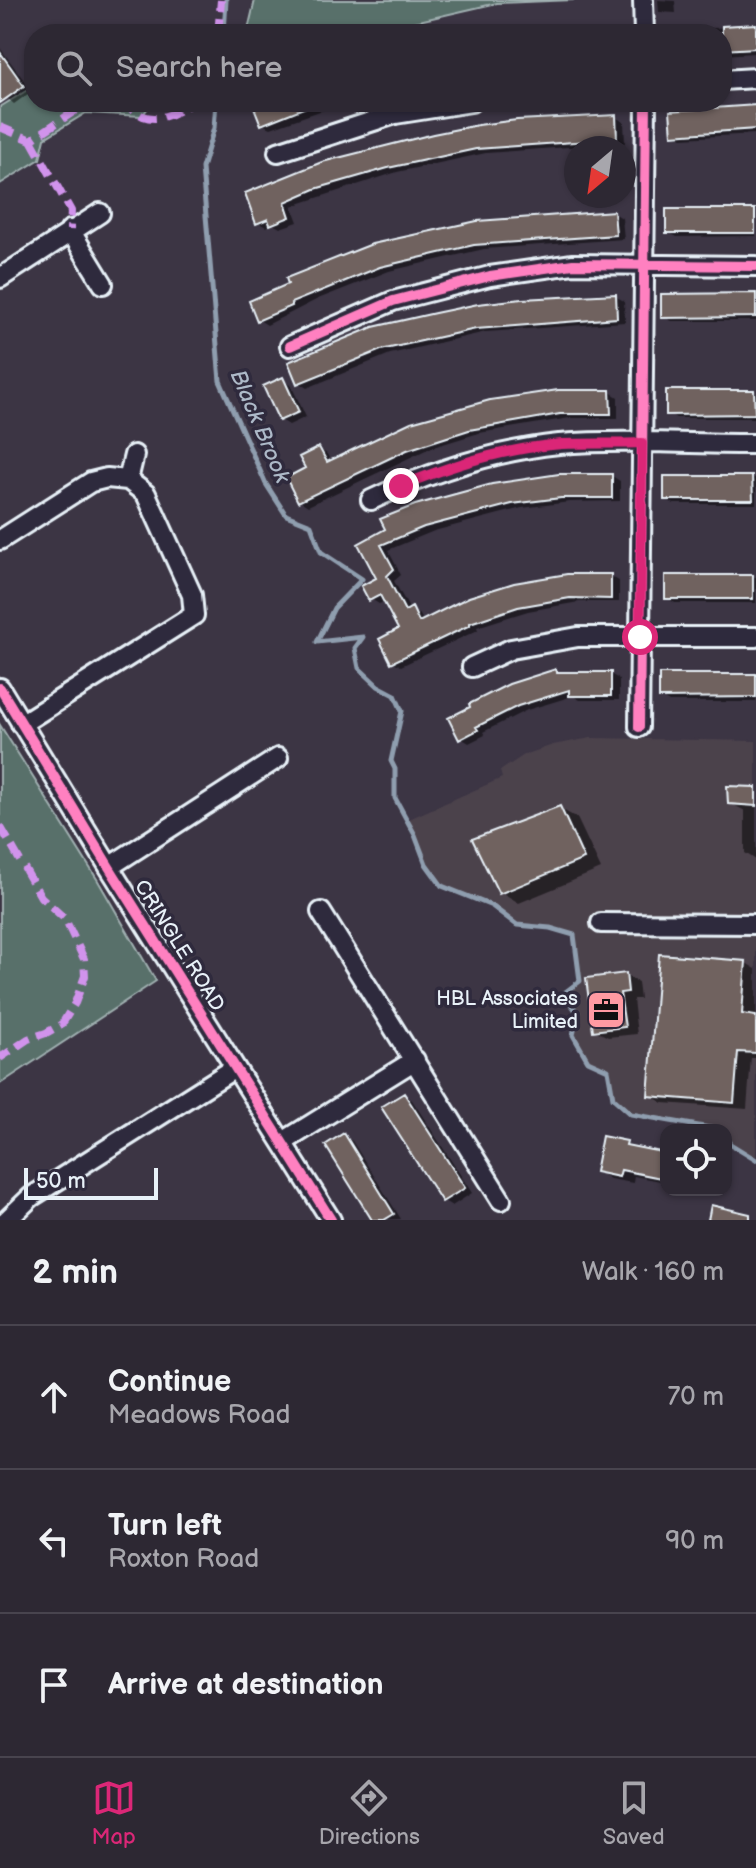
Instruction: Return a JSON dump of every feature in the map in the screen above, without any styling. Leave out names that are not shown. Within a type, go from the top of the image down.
[{"type":"street","points":[[643,0],[644,24]]},
{"type":"street","points":[[732,79],[756,78]]},
{"type":"street","points":[[278,152],[408,112]]},
{"type":"street","points":[[639,727],[646,112]]},
{"type":"street","points":[[0,278],[100,213]]},
{"type":"street","points":[[70,230],[103,284]]},
{"type":"street","points":[[290,346],[393,301],[490,276],[573,264],[756,266]]},
{"type":"street","points":[[371,500],[435,472],[525,449],[561,444],[756,444]]},
{"type":"street","points":[[128,480],[134,455]]},
{"type":"street","points":[[0,540],[91,482],[107,478],[128,480],[146,494],[192,595],[194,615],[21,724]]},
{"type":"street","points":[[472,667],[511,649],[578,637],[756,637]]},
{"type":"street","name":"CRINGLE ROAD","points":[[0,688],[331,1220]]},
{"type":"street","points":[[109,867],[278,758]]},
{"type":"street","points":[[321,912],[501,1200]]},
{"type":"street","points":[[601,923],[756,924]]},
{"type":"street","points":[[283,1142],[415,1060]]},
{"type":"street","points":[[7,1220],[31,1197],[235,1068]]},
{"type":"shaded area","points":[[591,738],[756,741],[756,1160],[732,1145],[732,1124],[692,1124],[631,1113],[614,1098],[610,1070],[589,1060],[574,1035],[579,1013],[564,994],[580,982],[574,935],[550,928],[518,925],[493,906],[443,885],[427,863],[409,819],[502,778],[500,771],[524,755],[553,745]]},
{"type":"green space","points":[[255,0],[574,0],[497,3],[406,24],[249,24]]},
{"type":"green space","points":[[24,92],[24,112],[145,112],[142,116],[86,113],[45,138],[40,159],[0,184],[0,107]]},
{"type":"green space","points":[[0,725],[97,879],[156,981],[0,1084]]},
{"type":"building","points":[[756,24],[756,48],[732,49],[732,25]]},
{"type":"building","points":[[0,52],[24,86],[0,103]]},
{"type":"building","points":[[756,105],[756,129],[672,135],[670,112],[732,112],[732,107]]},
{"type":"building","points":[[256,112],[294,112],[261,125]]},
{"type":"building","points":[[616,115],[617,136],[564,136],[564,143],[476,149],[388,168],[315,189],[285,202],[290,217],[270,225],[268,219],[256,224],[245,193],[322,162],[433,134],[517,120]]},
{"type":"building","points":[[666,209],[755,209],[755,233],[666,233]]},
{"type":"building","points":[[614,211],[616,235],[474,245],[380,267],[291,303],[292,306],[257,321],[249,301],[288,284],[286,278],[372,244],[477,221]]},
{"type":"building","points":[[756,293],[756,317],[661,318],[661,294]]},
{"type":"building","points":[[616,294],[617,318],[476,329],[381,350],[297,384],[288,362],[373,327],[478,304]]},
{"type":"building","points":[[283,377],[299,412],[279,421],[263,386]]},
{"type":"building","points":[[558,390],[610,390],[611,414],[560,414],[469,430],[407,450],[298,502],[286,478],[305,468],[299,457],[319,447],[327,462],[411,422],[490,400]]},
{"type":"building","points":[[666,390],[754,390],[755,414],[666,415]]},
{"type":"building","points":[[559,474],[612,474],[612,498],[561,498],[512,504],[424,527],[381,545],[394,569],[387,576],[405,611],[412,607],[419,622],[469,597],[514,583],[567,574],[611,574],[611,599],[570,598],[518,607],[470,623],[391,663],[379,639],[398,629],[380,595],[369,601],[361,586],[376,578],[358,544],[385,529],[380,519],[415,505],[492,484]]},
{"type":"building","points":[[664,476],[752,476],[753,500],[664,500]]},
{"type":"building","points":[[665,575],[753,575],[753,599],[665,599]]},
{"type":"building","points":[[556,669],[557,672],[611,672],[611,696],[569,696],[569,690],[518,706],[476,727],[478,730],[459,740],[448,718],[509,684]]},
{"type":"building","points":[[659,674],[756,674],[756,697],[659,698]]},
{"type":"building","points":[[727,786],[756,787],[756,806],[728,804]]},
{"type":"building","points":[[560,806],[584,859],[499,894],[472,839]]},
{"type":"building","points":[[659,954],[746,961],[742,1014],[756,1016],[756,1053],[738,1052],[734,1103],[648,1096]]},
{"type":"building","name":"HBL Associates Limited","points":[[626,973],[628,992],[620,993],[625,1027],[593,1031],[586,978]]},
{"type":"building","points":[[404,1093],[465,1188],[442,1202],[381,1107]]},
{"type":"building","points":[[344,1133],[394,1214],[384,1220],[372,1220],[325,1145]]},
{"type":"building","points":[[602,1136],[660,1152],[660,1178],[621,1170],[619,1177],[595,1172]]},
{"type":"building","points":[[711,1205],[750,1214],[750,1220],[708,1220]]},
{"type":"waterway","name":"Black Brook","points":[[225,24],[226,0]]},
{"type":"waterway","name":"Black Brook","points":[[215,112],[214,128],[202,168],[220,381],[266,484],[286,515],[311,525],[321,552],[362,579],[334,608],[317,642],[363,637],[355,648],[359,668],[378,686],[395,695],[402,711],[391,761],[395,769],[395,798],[426,864],[442,886],[492,906],[517,925],[550,928],[574,935],[580,981],[563,994],[578,1013],[573,1035],[588,1061],[608,1070],[613,1098],[631,1114],[687,1124]]},
{"type":"waterway","name":"Black Brook","points":[[732,1145],[756,1160]]},
{"type":"marked path","points":[[219,24],[221,0]]},
{"type":"marked path","points":[[0,127],[31,140],[73,112]]},
{"type":"marked path","points":[[137,112],[150,118],[176,112]]},
{"type":"marked path","points":[[31,140],[71,211],[70,230]]},
{"type":"marked path","points":[[0,826],[41,897],[65,919],[84,959],[85,976],[75,1003],[62,1024],[28,1039],[0,1058]]},
{"type":"cycle path","points":[[639,727],[646,112]]},
{"type":"cycle path","points":[[290,346],[393,301],[490,276],[573,264],[756,266]]},
{"type":"cycle path","points":[[0,688],[331,1220]]},
{"type":"place","name":"HBL Associates Limited","points":[[606,1010]]},
{"type":"route","points":[[401,486],[435,472],[525,449],[561,444],[642,443],[640,637]]}]
